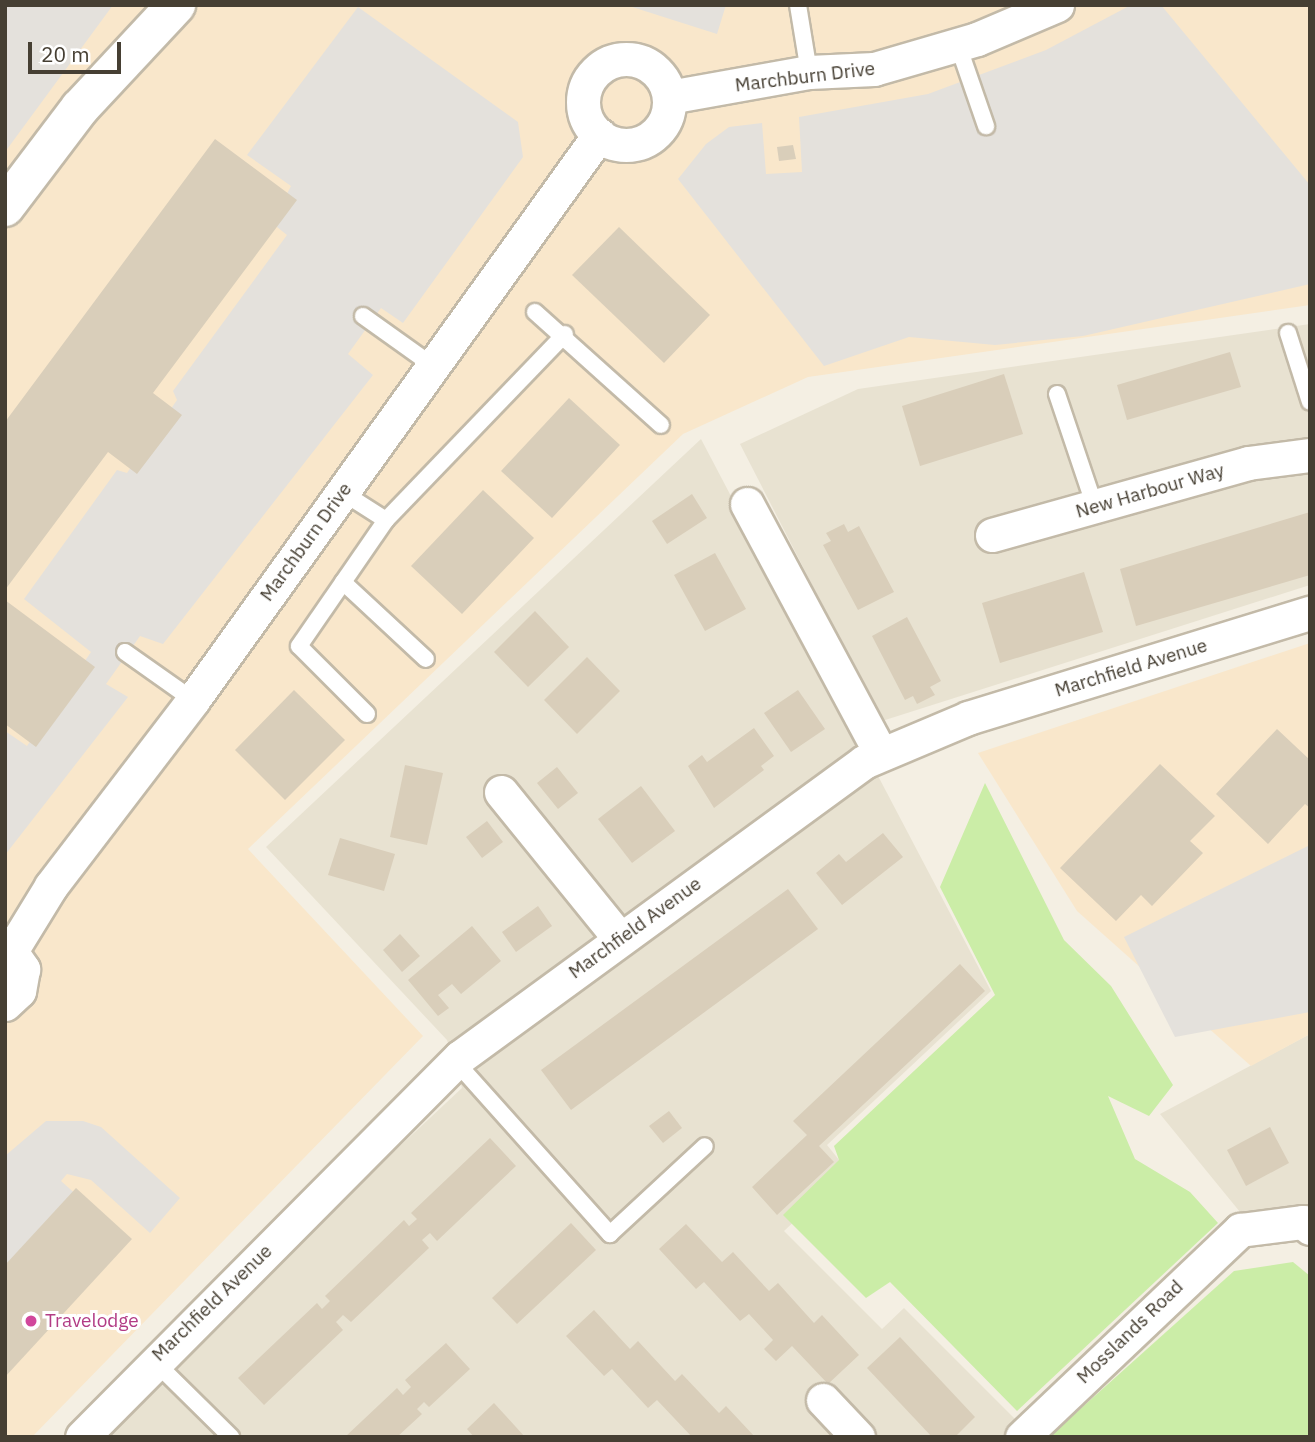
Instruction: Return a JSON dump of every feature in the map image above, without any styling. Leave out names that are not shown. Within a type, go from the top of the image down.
[{"type":"street","points":[[5,207],[80,108],[176,5]]},
{"type":"street","name":"Marchburn Drive","points":[[669,97],[809,72],[874,69],[958,45],[1057,5]]},
{"type":"street","points":[[617,60],[644,63],[664,82],[669,97],[661,127],[650,138],[621,144],[599,135],[589,124],[583,96],[605,64],[617,60]]},
{"type":"street","name":"Marchburn Drive","points":[[5,1004],[23,980],[9,946],[51,886],[193,699],[599,135]]},
{"type":"street","name":"New Harbour Way","points":[[992,535],[1248,463],[1310,455]]},
{"type":"street","points":[[747,504],[880,752]]},
{"type":"street","name":"Marchfield Avenue","points":[[82,1437],[153,1360],[456,1062],[620,939],[880,752],[968,718],[1310,614]]},
{"type":"street","points":[[500,792],[620,939]]},
{"type":"street","name":"Mosslands Road","points":[[1021,1437],[1240,1230],[1303,1222],[1310,1228]]},
{"type":"street","points":[[822,1400],[858,1437]]},
{"type":"lane","points":[[799,5],[809,72]]},
{"type":"lane","points":[[958,45],[986,126]]},
{"type":"lane","points":[[535,312],[565,334],[661,425]]},
{"type":"lane","points":[[363,316],[433,366]]},
{"type":"lane","points":[[1288,333],[1310,402]]},
{"type":"lane","points":[[368,713],[299,646],[386,520],[565,334]]},
{"type":"lane","points":[[1056,394],[1095,507]]},
{"type":"lane","points":[[342,492],[386,520]]},
{"type":"lane","points":[[343,582],[426,659]]},
{"type":"lane","points":[[125,652],[193,699]]},
{"type":"lane","points":[[456,1062],[610,1234],[705,1146]]},
{"type":"lane","points":[[153,1360],[231,1437]]},
{"type":"shaded area","points":[[5,5],[1310,5],[1310,305],[808,377],[683,434],[248,849],[423,1036],[32,1437],[5,1437]]},
{"type":"shaded area","points":[[5,5],[113,5],[5,152]]},
{"type":"shaded area","points":[[626,5],[726,5],[717,34]]},
{"type":"shaded area","points":[[1131,5],[1161,5],[1310,185],[1310,284],[1083,336],[995,345],[909,337],[824,366],[678,179],[706,144],[729,127],[762,123],[766,174],[802,172],[799,117],[928,94],[1046,50]]},
{"type":"shaded area","points":[[358,7],[518,122],[523,157],[403,323],[381,308],[348,354],[373,375],[163,644],[140,636],[106,684],[128,697],[5,855],[5,731],[27,746],[91,652],[24,599],[117,470],[127,473],[177,400],[173,391],[287,235],[272,223],[291,186],[247,155]]},
{"type":"shaded area","points":[[1310,324],[1310,585],[882,721],[740,444],[858,389]]},
{"type":"shaded area","points":[[701,439],[991,991],[827,1145],[848,1171],[784,1231],[882,1329],[904,1308],[1033,1437],[108,1437],[274,1264],[462,1088],[447,1040],[266,847]]},
{"type":"shaded area","points":[[1310,643],[1310,1034],[1251,1066],[1077,911],[978,753]]},
{"type":"shaded area","points":[[1310,845],[1310,1012],[1175,1037],[1124,937]]},
{"type":"shaded area","points":[[1310,1034],[1310,1210],[1303,1204],[1240,1212],[1160,1114]]},
{"type":"shaded area","points":[[46,1121],[83,1121],[101,1127],[180,1198],[150,1233],[91,1180],[67,1174],[61,1181],[79,1197],[5,1278],[5,1156]]},
{"type":"green space","points":[[985,783],[1064,940],[1111,986],[1173,1085],[1149,1116],[1108,1096],[1135,1159],[1190,1192],[1218,1223],[1017,1411],[890,1282],[866,1298],[783,1215],[839,1160],[834,1146],[995,995],[940,887]]},
{"type":"green space","points":[[1293,1262],[1310,1276],[1310,1437],[1049,1437],[1234,1271]]},
{"type":"building","points":[[215,139],[297,200],[153,393],[182,415],[137,474],[108,452],[5,590],[5,422]]},
{"type":"building","points":[[793,145],[796,159],[779,161],[777,147]]},
{"type":"building","points":[[619,227],[710,315],[664,363],[572,275]]},
{"type":"building","points":[[1230,352],[1241,387],[1127,420],[1117,385]]},
{"type":"building","points":[[1004,374],[1023,434],[920,466],[902,406]]},
{"type":"building","points":[[569,398],[620,445],[552,518],[501,471]]},
{"type":"building","points":[[483,490],[534,538],[462,614],[411,566]]},
{"type":"building","points":[[692,494],[707,518],[667,544],[652,521]]},
{"type":"building","points":[[1310,512],[1310,575],[1136,626],[1120,569]]},
{"type":"building","points":[[844,524],[848,532],[859,526],[894,592],[858,610],[823,545],[831,541],[826,533]]},
{"type":"building","points":[[715,553],[746,609],[705,631],[674,575]]},
{"type":"building","points":[[1084,572],[1103,632],[1000,663],[982,603]]},
{"type":"building","points":[[5,600],[95,667],[36,747],[5,724]]},
{"type":"building","points":[[535,611],[569,647],[528,687],[494,652]]},
{"type":"building","points":[[907,617],[941,681],[930,687],[935,695],[917,704],[913,696],[905,700],[872,636]]},
{"type":"building","points":[[587,657],[620,691],[577,734],[544,700]]},
{"type":"building","points":[[294,690],[345,740],[285,800],[235,750]]},
{"type":"building","points":[[798,690],[825,729],[791,752],[764,713]]},
{"type":"building","points":[[754,728],[774,756],[761,766],[764,770],[714,808],[688,766],[702,755],[707,762]]},
{"type":"building","points":[[1277,729],[1310,760],[1310,808],[1305,804],[1268,844],[1216,794]]},
{"type":"building","points":[[1160,764],[1215,816],[1190,841],[1203,853],[1152,906],[1141,895],[1116,921],[1060,868]]},
{"type":"building","points":[[405,765],[443,773],[427,845],[390,837]]},
{"type":"building","points":[[557,767],[578,793],[558,809],[537,783]]},
{"type":"building","points":[[641,786],[675,831],[632,863],[598,819]]},
{"type":"building","points":[[487,821],[503,842],[482,858],[466,837]]},
{"type":"building","points":[[883,833],[903,857],[842,905],[816,873],[839,854],[846,862]]},
{"type":"building","points":[[340,838],[395,854],[384,891],[328,875]]},
{"type":"building","points":[[788,889],[818,929],[571,1110],[541,1070]]},
{"type":"building","points":[[538,906],[552,926],[516,952],[502,932]]},
{"type":"building","points":[[472,926],[501,961],[461,994],[452,984],[438,995],[449,1008],[438,1016],[408,980]]},
{"type":"building","points":[[400,934],[420,956],[402,972],[383,950]]},
{"type":"building","points":[[960,964],[985,991],[819,1146],[834,1162],[777,1215],[752,1187],[807,1135],[793,1121]]},
{"type":"building","points":[[669,1111],[682,1128],[663,1143],[649,1126]]},
{"type":"building","points":[[1270,1127],[1289,1163],[1246,1186],[1227,1150]]},
{"type":"building","points":[[490,1138],[516,1166],[437,1241],[430,1233],[422,1240],[429,1248],[351,1322],[343,1315],[336,1322],[343,1330],[264,1405],[238,1378],[317,1303],[322,1309],[330,1301],[325,1296],[404,1220],[409,1226],[417,1219],[411,1213]]},
{"type":"building","name":"Travelodge","points":[[76,1188],[132,1239],[5,1377],[5,1265]]},
{"type":"building","points":[[571,1223],[596,1250],[517,1324],[492,1298]]},
{"type":"building","points":[[686,1224],[722,1262],[733,1252],[769,1291],[778,1283],[814,1323],[822,1315],[859,1355],[828,1384],[792,1346],[776,1361],[764,1349],[773,1340],[749,1314],[740,1321],[704,1282],[696,1289],[659,1249]]},
{"type":"building","points":[[594,1310],[630,1349],[638,1341],[675,1381],[682,1374],[719,1413],[726,1406],[755,1437],[692,1437],[657,1400],[648,1408],[612,1369],[604,1376],[566,1336]]},
{"type":"building","points":[[900,1337],[975,1417],[955,1437],[932,1437],[867,1368]]},
{"type":"building","points":[[446,1343],[470,1369],[429,1407],[424,1402],[417,1409],[422,1414],[397,1437],[345,1437],[397,1388],[403,1395],[411,1387],[405,1380]]},
{"type":"building","points":[[494,1403],[525,1437],[474,1437],[467,1429]]},
{"type":"place","name":"Travelodge","points":[[31,1321]]}]
